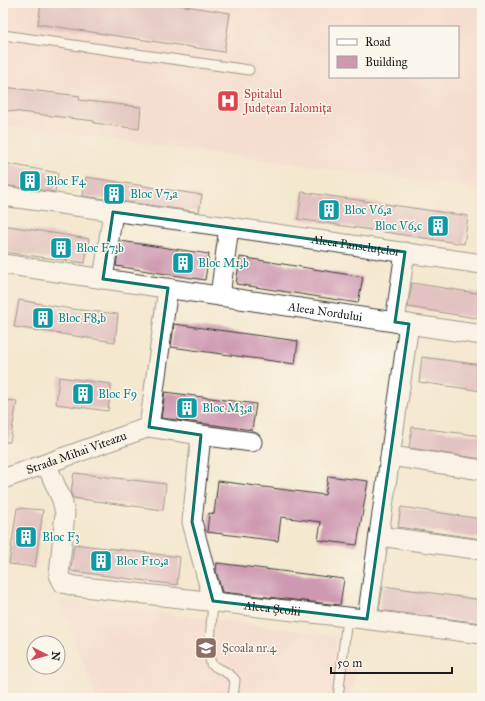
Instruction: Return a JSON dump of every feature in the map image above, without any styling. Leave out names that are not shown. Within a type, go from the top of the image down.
[{"type":"street","name":"Aleea Panseluțelor","points":[[3,196],[482,264]]},
{"type":"street","points":[[103,279],[113,212]]},
{"type":"street","points":[[220,296],[228,227]]},
{"type":"street","points":[[367,619],[391,456],[402,323],[406,252]]},
{"type":"street","name":"Aleea Nordului","points":[[3,264],[482,335]]},
{"type":"street","points":[[168,288],[149,427],[252,442]]},
{"type":"street","name":"Strada Mihai Viteazu","points":[[3,479],[149,427]]},
{"type":"street","points":[[201,435],[192,522],[213,601]]},
{"type":"street","points":[[391,456],[482,470]]},
{"type":"street","name":"Aleea Școlii","points":[[46,464],[62,500],[65,513],[58,575],[63,583],[75,586],[367,619],[482,634]]},
{"type":"street","points":[[379,536],[482,550]]},
{"type":"lane","points":[[3,35],[249,70]]},
{"type":"lane","points":[[213,601],[209,654],[211,664],[219,669],[229,672],[235,680],[233,698]]},
{"type":"lane","points":[[338,698],[347,617]]},
{"type":"highlighted area","points":[[113,212],[405,252],[395,322],[409,324],[367,619],[213,601],[192,522],[201,435],[149,427],[168,288],[103,279]]},
{"type":"shaded area","name":"Spitalul Județean Ialomița","points":[[3,3],[482,3],[482,190],[443,183],[3,125]]},
{"type":"shaded area","name":"Școala nr.4","points":[[60,599],[336,636],[334,660],[357,662],[352,698],[96,698]]},
{"type":"building","points":[[41,3],[166,3],[230,13],[224,52],[38,24]]},
{"type":"building","points":[[3,87],[80,96],[79,100],[141,107],[139,129],[94,123],[94,121],[3,110]]},
{"type":"building","name":"Bloc F4","points":[[3,163],[58,173],[55,192],[3,185]]},
{"type":"building","points":[[86,177],[202,195],[199,212],[83,196]]},
{"type":"building","points":[[302,192],[468,216],[464,244],[298,219]]},
{"type":"building","name":"Bloc F7,b","points":[[3,225],[89,239],[85,263],[3,252]]},
{"type":"building","points":[[120,241],[209,254],[205,280],[116,266]]},
{"type":"building","points":[[240,257],[363,277],[358,303],[236,284]]},
{"type":"building","points":[[412,283],[482,294],[482,319],[408,307]]},
{"type":"building","points":[[19,300],[71,309],[118,314],[115,342],[14,327]]},
{"type":"building","points":[[174,324],[298,341],[295,364],[171,347]]},
{"type":"building","points":[[422,357],[482,365],[482,391],[419,382]]},
{"type":"building","name":"Bloc F9","points":[[59,377],[111,384],[108,411],[56,404]]},
{"type":"building","points":[[165,392],[256,404],[252,430],[161,418]]},
{"type":"building","points":[[3,400],[17,401],[10,442],[3,442]]},
{"type":"building","points":[[412,427],[482,436],[482,459],[409,448]]},
{"type":"building","points":[[74,473],[166,484],[163,510],[73,498],[71,493]]},
{"type":"building","points":[[328,476],[368,481],[357,545],[318,540],[321,522],[281,517],[278,541],[207,532],[209,513],[214,514],[218,481],[325,495]]},
{"type":"building","points":[[401,507],[482,519],[482,539],[398,527]]},
{"type":"building","name":"Bloc F3","points":[[17,508],[43,510],[35,567],[9,564]]},
{"type":"building","points":[[74,544],[180,557],[177,585],[71,571]]},
{"type":"building","points":[[217,563],[344,579],[340,605],[222,592],[216,571]]},
{"type":"building","points":[[383,586],[482,600],[482,623],[379,610]]},
{"type":"place","name":"Spitalul Județean Ialomița","points":[[228,101]]},
{"type":"place","name":"Bloc F4","points":[[30,181]]},
{"type":"place","name":"Bloc V7,a","points":[[114,194]]},
{"type":"place","name":"Bloc V6,a","points":[[329,210]]},
{"type":"place","name":"Bloc V6,c","points":[[438,226]]},
{"type":"place","name":"Bloc F7,b","points":[[61,248]]},
{"type":"place","name":"Bloc M1,b","points":[[183,263]]},
{"type":"place","name":"Bloc F8,b","points":[[43,318]]},
{"type":"place","name":"Bloc F9","points":[[83,394]]},
{"type":"place","name":"Bloc M3,a","points":[[187,408]]},
{"type":"place","name":"Bloc F3","points":[[26,537]]},
{"type":"place","name":"Bloc F10,a","points":[[101,561]]},
{"type":"place","name":"Școala nr.4","points":[[206,648]]}]
